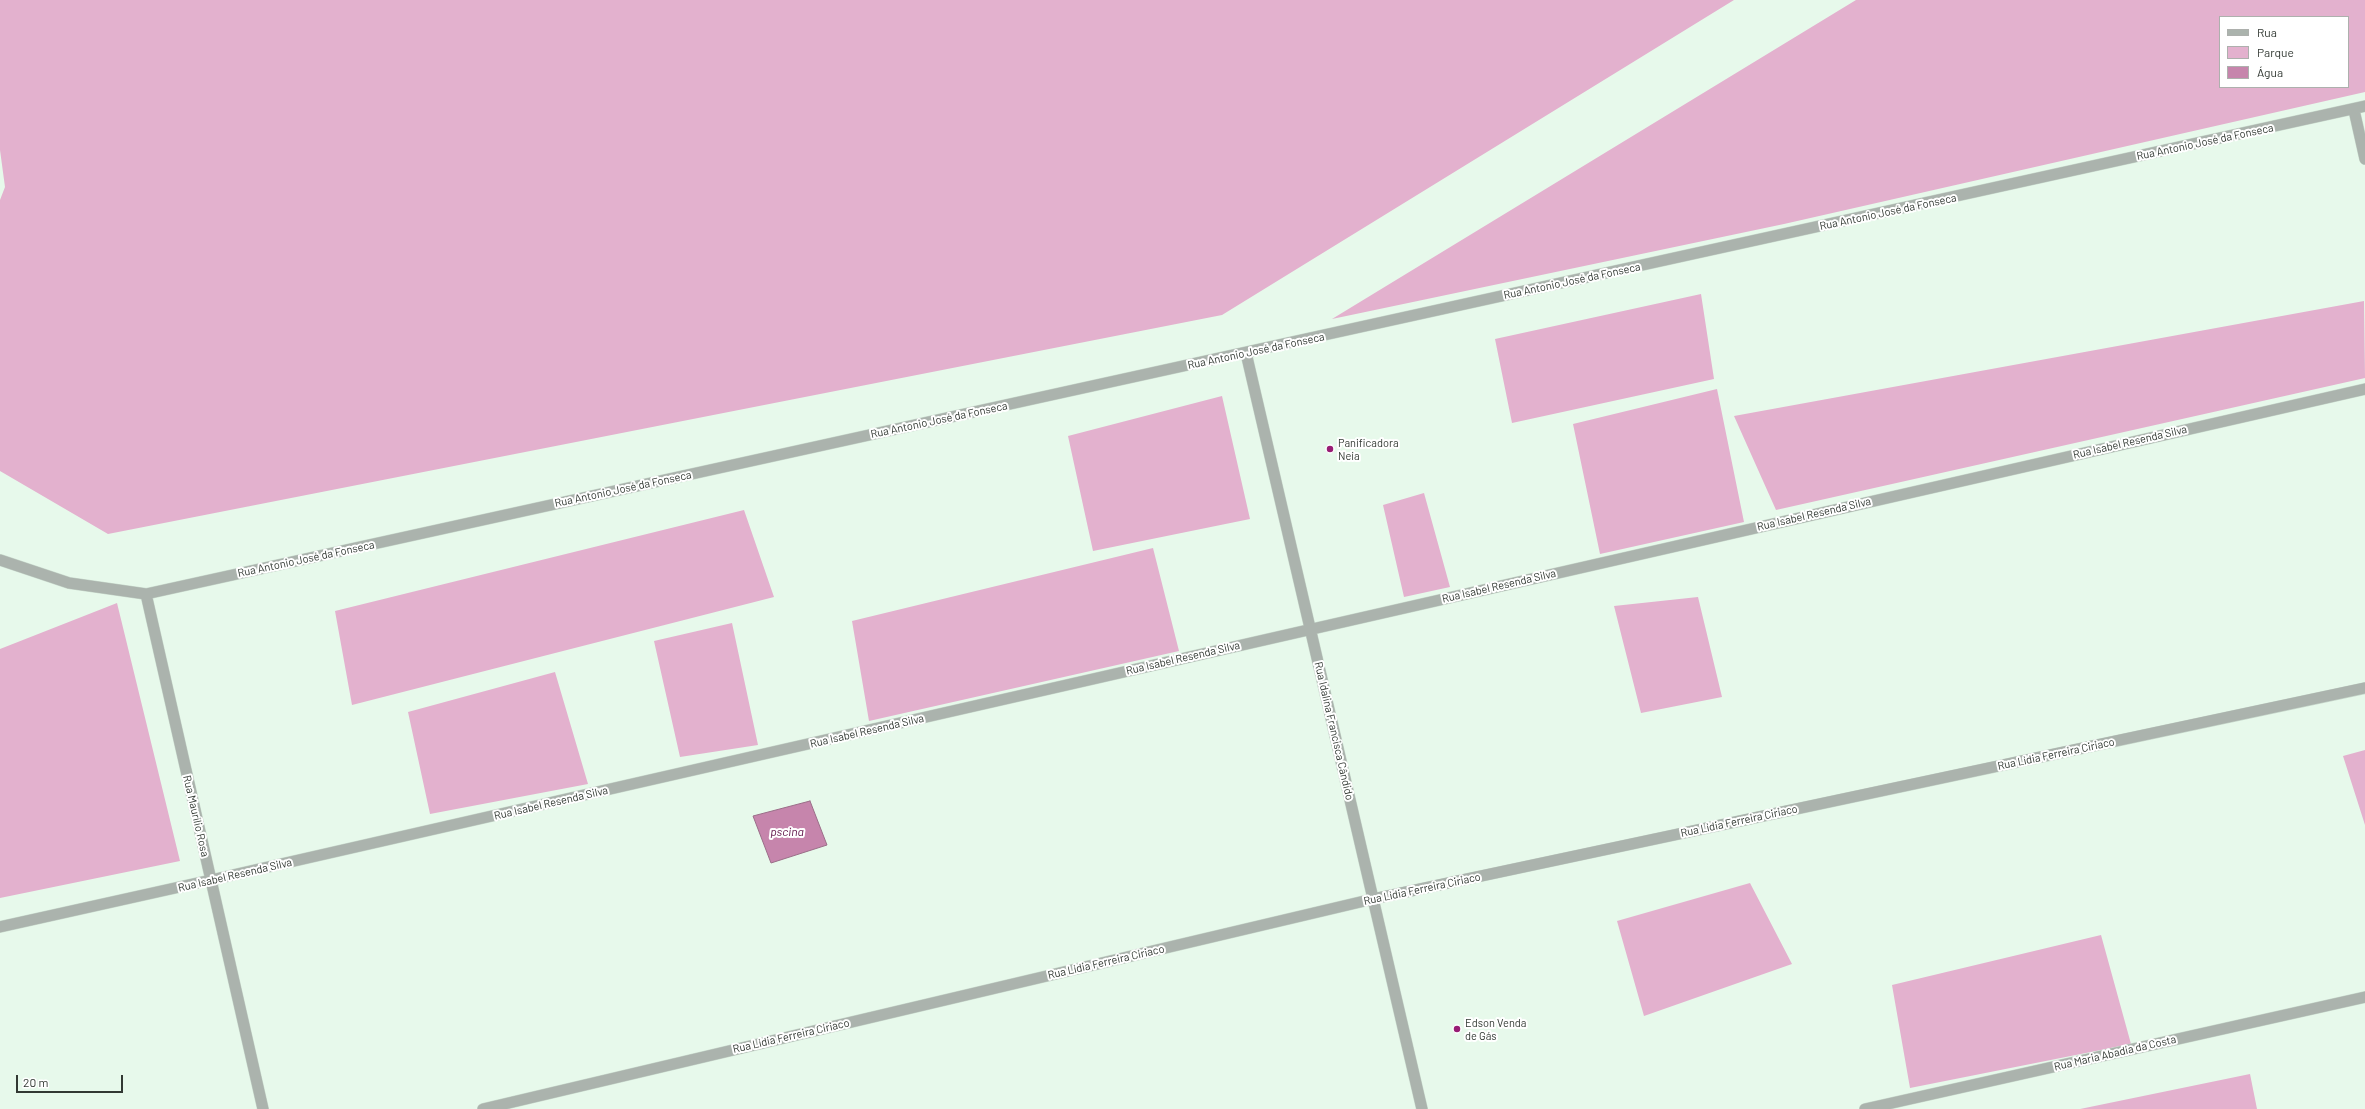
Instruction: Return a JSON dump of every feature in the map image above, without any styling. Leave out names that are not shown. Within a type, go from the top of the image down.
[{"type":"street","name":"Rua Antonio José da Fonseca","points":[[146,594],[2354,110],[2365,106]]},
{"type":"street","points":[[2354,110],[2365,159]]},
{"type":"street","name":"Rua Idalina Francisca Cândido","points":[[1246,353],[1422,1109]]},
{"type":"street","name":"Rua Isabel Resenda Silva","points":[[0,927],[2365,389]]},
{"type":"street","points":[[0,560],[69,583],[146,594]]},
{"type":"street","name":"Rua Maurílio Rosa","points":[[146,594],[263,1109]]},
{"type":"street","name":"Rua Lídia Ferreira Ciriaco","points":[[483,1109],[1374,899],[2365,688]]},
{"type":"street","name":"Rua Maria Abadia da Costa","points":[[1865,1109],[2365,997]]},
{"type":"green space","points":[[0,0],[1734,0],[1222,315],[108,534],[0,471],[0,200],[5,187],[0,150]]},
{"type":"green space","points":[[1856,0],[2365,0],[2365,92],[1784,224],[1332,319]]},
{"type":"green space","points":[[1701,294],[1714,379],[1512,423],[1495,339]]},
{"type":"green space","points":[[2364,301],[2365,378],[1776,510],[1734,416]]},
{"type":"green space","points":[[1717,389],[1744,522],[1600,554],[1573,424]]},
{"type":"green space","points":[[1222,396],[1250,519],[1093,551],[1068,436]]},
{"type":"green space","points":[[1424,493],[1450,587],[1404,597],[1383,505]]},
{"type":"green space","points":[[744,510],[774,597],[352,705],[335,611]]},
{"type":"green space","points":[[1153,548],[1179,651],[869,721],[852,621]]},
{"type":"green space","points":[[1698,597],[1722,697],[1641,713],[1614,606]]},
{"type":"green space","points":[[117,603],[180,861],[0,898],[0,649]]},
{"type":"green space","points":[[732,623],[758,745],[680,757],[654,641]]},
{"type":"green space","points":[[555,672],[588,784],[430,814],[408,712]]},
{"type":"green space","points":[[2365,750],[2365,825],[2343,756]]},
{"type":"green space","points":[[1750,883],[1792,964],[1644,1016],[1617,921]]},
{"type":"green space","points":[[2101,935],[2131,1044],[1910,1088],[1892,985]]},
{"type":"green space","points":[[2250,1074],[2257,1109],[2080,1109]]},
{"type":"water","name":"pscina","points":[[810,801],[827,845],[771,863],[753,816]]},
{"type":"place","name":"Panificadora Neia","points":[[1330,449]]},
{"type":"place","name":"Edson Venda de Gás","points":[[1457,1029]]}]
